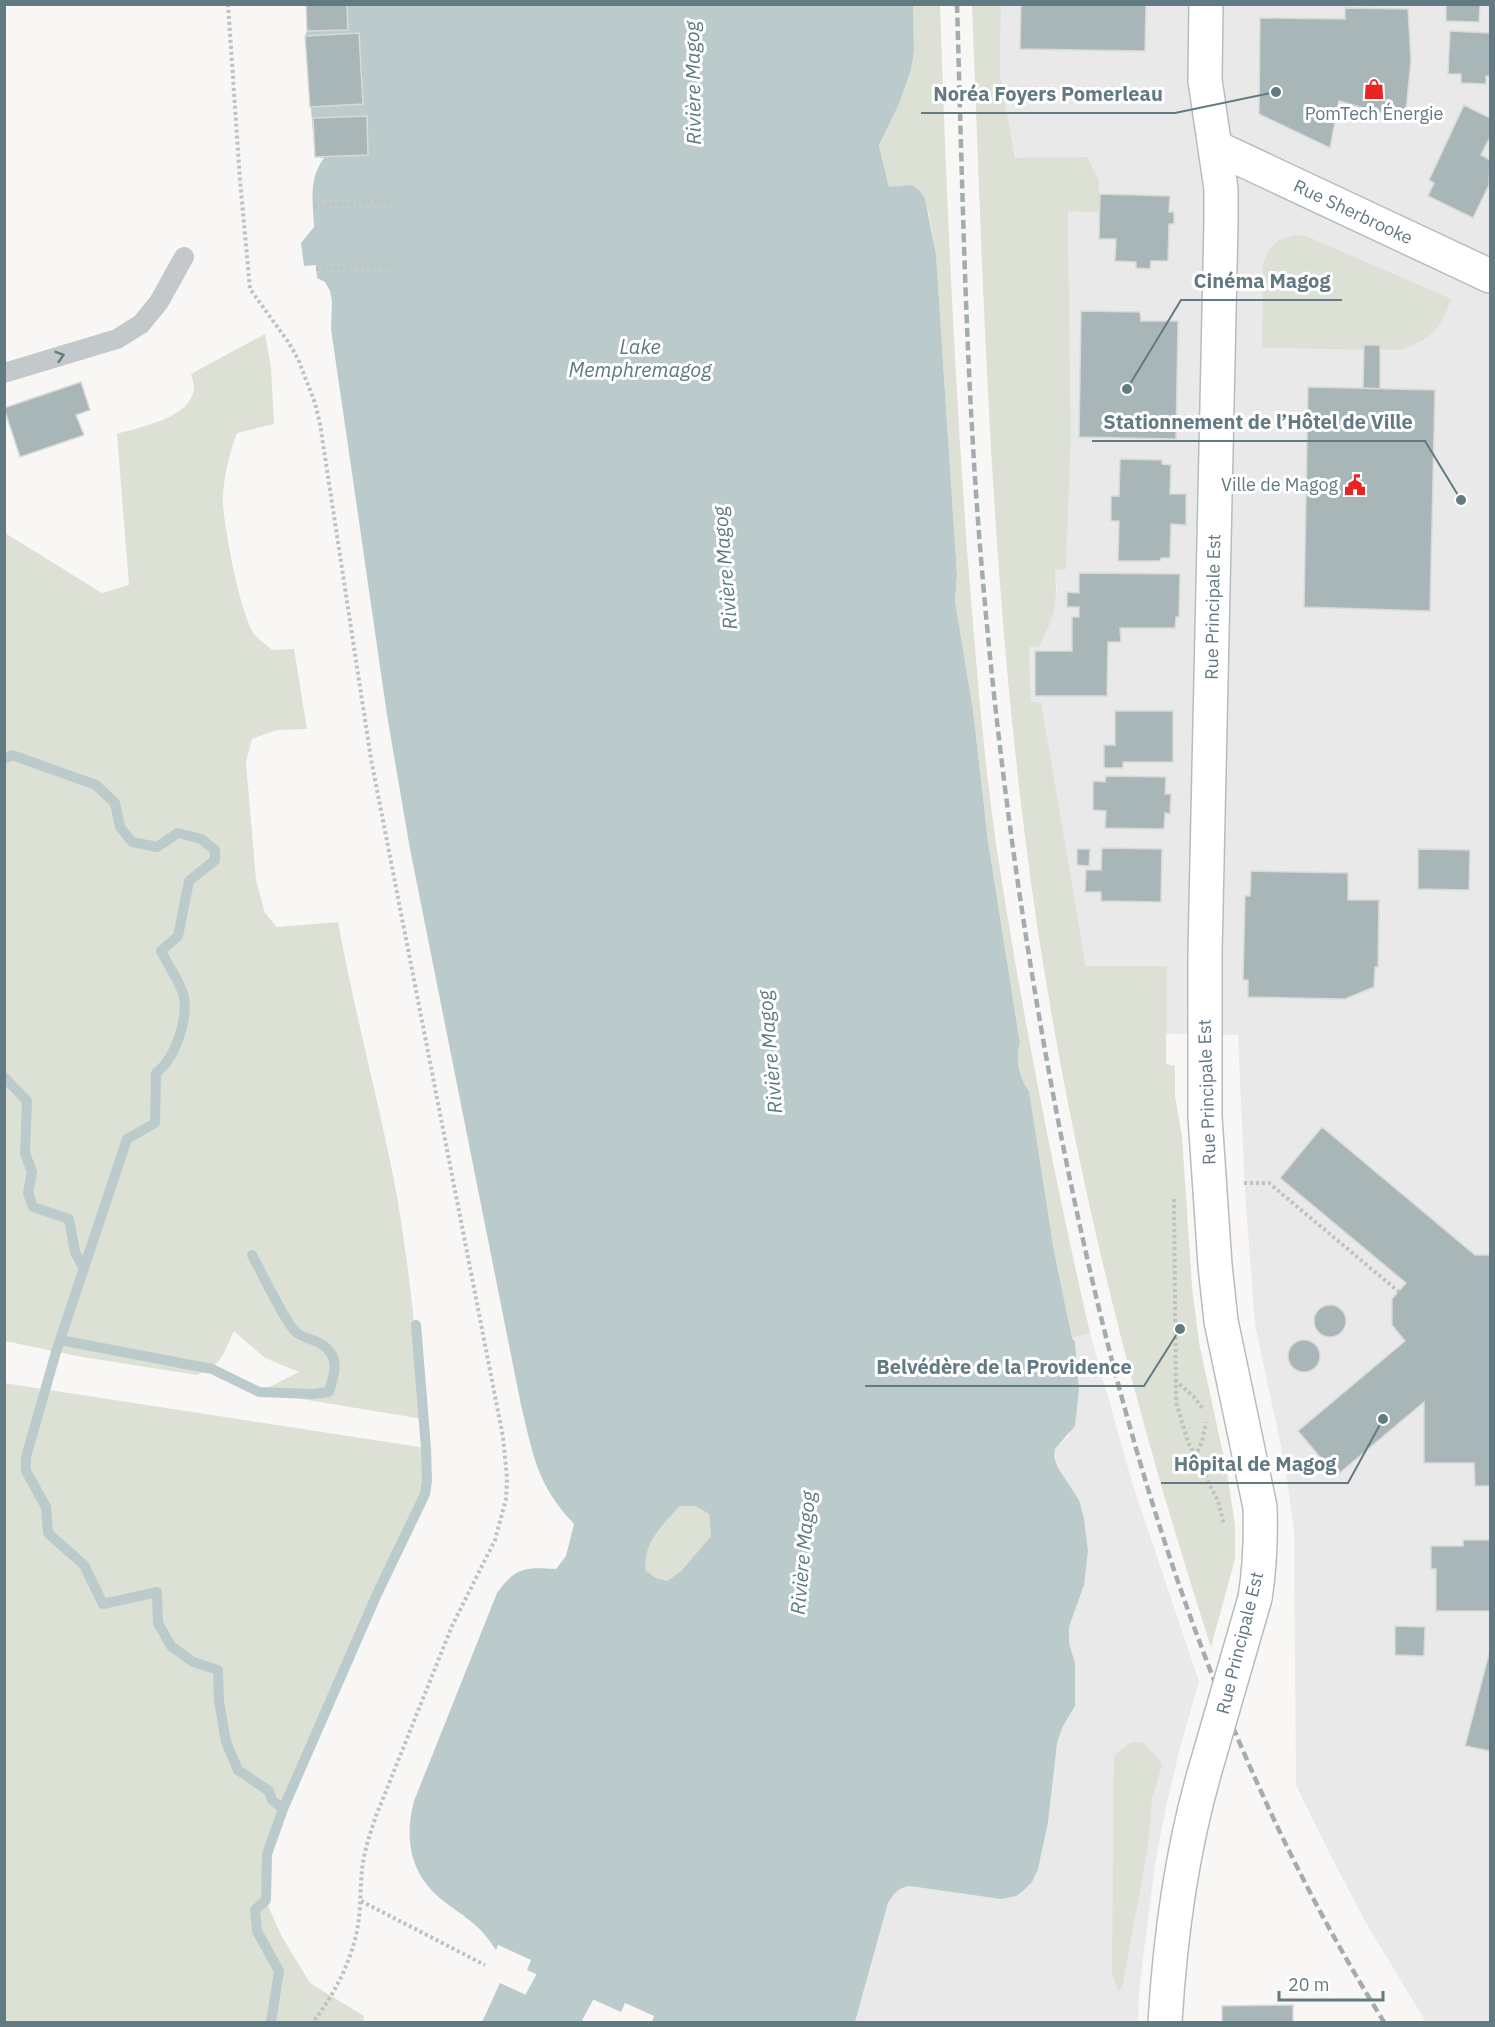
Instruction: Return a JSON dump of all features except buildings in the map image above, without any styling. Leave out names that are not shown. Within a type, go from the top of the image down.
[{"type":"main road","name":"Rue Principale Est","points":[[1166,2022],[1168,1971],[1176,1899],[1187,1842],[1204,1774],[1255,1598],[1260,1568],[1261,1538],[1260,1507],[1221,1321],[1215,1265],[1204,1063],[1221,243],[1221,189],[1205,80],[1206,4]]},
{"type":"main road","name":"Rue Sherbrooke","points":[[1215,147],[1491,276]]},
{"type":"lane","points":[[4,373],[117,339],[141,324],[159,302],[184,257]]},
{"type":"path","points":[[228,4],[250,289],[293,351],[304,373],[320,424],[377,792],[506,1457],[506,1499],[499,1530],[487,1559],[452,1626],[376,1816],[366,1844],[358,1929],[346,1968],[313,2022]]},
{"type":"path","points":[[314,206],[396,200]]},
{"type":"path","points":[[316,269],[394,264]]},
{"type":"path","points":[[1269,1183],[1399,1292]]},
{"type":"path","points":[[1175,1380],[1199,1404],[1206,1419],[1204,1434],[1195,1457]]},
{"type":"path","points":[[361,1900],[485,1965]]},
{"type":"shaded area","points":[[913,5],[940,5],[958,413],[983,734],[996,844],[1027,1028],[1063,1212],[1090,1333],[1072,1338],[1054,1251],[1029,1092],[1019,1068],[1020,1042],[988,841],[973,710],[955,601],[957,575],[936,254],[928,210],[889,187],[879,144],[899,104],[911,70],[914,52]]},
{"type":"shaded area","points":[[972,5],[1001,5],[1000,76],[1015,158],[1087,157],[1099,181],[1099,212],[1068,211],[1071,438],[1066,569],[1055,570],[1055,601],[1048,627],[1039,646],[1029,647],[1031,702],[1041,702],[1086,966],[1167,966],[1166,1064],[1175,1066],[1175,1096],[1182,1137],[1192,1287],[1199,1343],[1227,1472],[1235,1525],[1235,1559],[1211,1647],[1157,1471],[1110,1293],[1070,1113],[1038,931],[1022,816],[1000,585],[986,353]]},
{"type":"shaded area","points":[[1001,5],[1490,5],[1490,2022],[1426,2022],[1366,1923],[1296,1785],[1294,1531],[1285,1465],[1255,1325],[1245,1192],[1238,1035],[1166,1034],[1167,966],[1086,966],[1041,703],[1031,703],[1029,646],[1039,646],[1057,590],[1055,569],[1066,569],[1071,438],[1068,211],[1086,157],[1015,159],[1000,76]]},
{"type":"shaded area","points":[[1294,235],[1306,236],[1451,299],[1439,326],[1427,338],[1400,350],[1262,348],[1263,264],[1274,245]]},
{"type":"shaded area","points":[[265,334],[271,367],[274,424],[237,433],[227,469],[223,505],[234,572],[249,625],[255,635],[272,650],[294,649],[307,729],[277,730],[252,739],[246,762],[256,880],[265,913],[277,927],[338,922],[398,1202],[413,1310],[423,1419],[259,1392],[299,1372],[265,1358],[234,1331],[217,1362],[197,1375],[82,1357],[5,1341],[5,533],[102,593],[129,585],[117,434],[175,414],[191,399],[194,388],[191,374]]},
{"type":"shaded area","points":[[1090,1333],[1132,1482],[1199,1682],[1180,1748],[1155,1864],[1139,1991],[1138,2022],[855,2022],[892,1895],[901,1887],[910,1886],[1053,1764],[1063,1726],[1075,1706],[1075,1663],[1069,1643],[1069,1627],[1084,1585],[1054,1457],[1055,1449],[1069,1436],[1079,1389],[1075,1342],[1072,1338]]},
{"type":"shaded area","points":[[4,1383],[426,1448],[425,1494],[377,1594],[283,1809],[267,1854],[266,1901],[281,1935],[310,1983],[364,2016],[363,2022],[5,2022]]},
{"type":"shaded area","points":[[680,1506],[695,1506],[709,1514],[711,1536],[681,1571],[667,1581],[656,1578],[646,1571],[647,1552],[655,1535]]},
{"type":"shaded area","points":[[1131,1742],[1142,1742],[1162,1765],[1152,1798],[1148,1847],[1122,1988],[1118,1991],[1112,1973],[1114,1755]]},
{"type":"water","name":"Lake Memphremagog","points":[[306,5],[913,5],[914,52],[911,70],[899,104],[879,145],[889,187],[911,185],[919,190],[925,199],[936,254],[957,575],[955,601],[973,710],[988,841],[1020,1043],[1019,1068],[1029,1091],[1054,1251],[1072,1338],[1075,1342],[1079,1389],[1075,1426],[1055,1449],[1054,1457],[1058,1468],[1079,1500],[1088,1551],[1084,1585],[1069,1627],[1069,1643],[1075,1663],[1075,1706],[1063,1726],[1057,1743],[1048,1822],[1038,1869],[1032,1882],[1016,1896],[1001,1899],[910,1886],[897,1891],[888,1903],[855,2022],[652,2022],[654,2016],[625,2003],[621,2012],[527,1970],[531,1960],[498,1945],[496,1950],[477,1927],[431,1889],[416,1867],[412,1854],[410,1828],[414,1801],[497,1593],[503,1584],[522,1570],[556,1569],[566,1556],[574,1524],[552,1496],[538,1469],[521,1405],[410,849],[387,715],[331,329],[332,301],[325,282],[317,278],[316,265],[304,266],[301,243],[314,227],[314,183],[324,158],[315,157],[305,36],[307,31]],"holes":[[[680,1506],[695,1506],[709,1514],[711,1536],[681,1571],[667,1581],[656,1578],[646,1571],[647,1552],[655,1535]]]},
{"type":"water","points":[[500,1983],[586,2022],[482,2022]]},
{"type":"waterway","points":[[4,759],[12,755],[96,785],[115,803],[120,827],[132,842],[157,847],[178,833],[201,839],[215,850],[215,860],[189,881],[178,936],[161,951],[184,997],[182,1027],[169,1058],[156,1073],[155,1123],[127,1139],[56,1352],[26,1457],[26,1471],[46,1507],[48,1533],[84,1565],[103,1604],[157,1592],[158,1623],[171,1646],[193,1662],[218,1670],[219,1701],[226,1742],[238,1770],[269,1791],[272,1800],[283,1809]]},
{"type":"waterway","points":[[4,1077],[27,1101],[25,1153],[32,1172],[28,1193],[33,1207],[69,1219],[75,1252],[84,1269]]},
{"type":"waterway","points":[[60,1340],[212,1369],[259,1392],[313,1394],[329,1392],[334,1369],[332,1355],[324,1346],[297,1333],[280,1309],[252,1255]]},
{"type":"waterway","points":[[271,2022],[279,1971],[257,1931],[255,1910],[266,1900],[267,1854],[283,1809],[377,1594],[425,1494],[426,1448],[416,1325]]},
{"type":"waterway","name":"Rivière Magog","points":[[546,2022],[574,1970],[613,1916]]},
{"type":"railway","points":[[957,4],[970,382],[977,507],[990,661],[1008,815],[1031,968],[1058,1120],[1083,1239],[1111,1356],[1143,1472],[1180,1587],[1222,1699],[1269,1809],[1323,1917],[1384,2022]]},
{"type":"place","name":"PomTech Énergie","points":[[1374,89]]},
{"type":"place","name":"Noréa Foyers Pomerleau","points":[[1276,92]]},
{"type":"place","name":"Cinéma Magog","points":[[1127,389]]},
{"type":"place","name":"Ville de Magog","points":[[1355,485]]},
{"type":"place","name":"Stationnement de l’Hôtel de Ville","points":[[1461,500]]},
{"type":"place","name":"Belvédère de la Providence","points":[[1180,1329]]},
{"type":"place","name":"Hôpital de Magog","points":[[1383,1419]]}]
